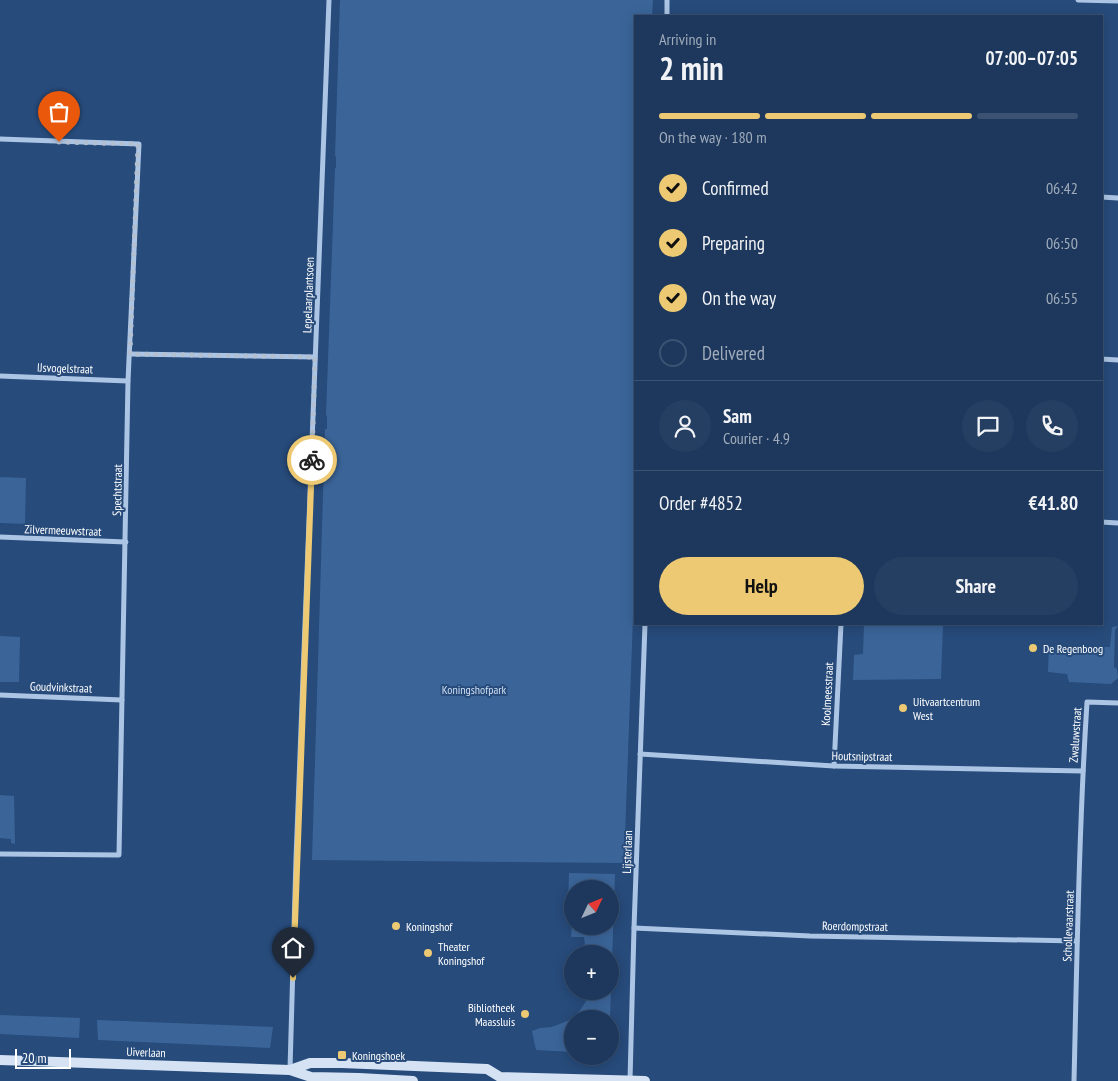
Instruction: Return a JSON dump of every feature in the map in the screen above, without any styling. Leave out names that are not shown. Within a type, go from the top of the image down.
[{"type":"street","name":"Lepelaarplantsoen","points":[[290,1070],[329,0]]},
{"type":"street","points":[[667,15],[668,0]]},
{"type":"street","points":[[1078,0],[1118,1]]},
{"type":"street","name":"Spechtstraat","points":[[0,139],[138,144],[128,381],[119,855],[0,854]]},
{"type":"street","points":[[1103,197],[1118,198]]},
{"type":"street","points":[[130,354],[315,357]]},
{"type":"street","points":[[1103,359],[1118,360]]},
{"type":"street","name":"IJsvogelstraat","points":[[0,376],[128,381]]},
{"type":"street","points":[[1103,522],[1118,523]]},
{"type":"street","name":"Zilvermeeuwstraat","points":[[0,537],[126,542]]},
{"type":"street","name":"Lijsterlaan","points":[[630,1080],[645,625]]},
{"type":"street","name":"Koolmeesstraat","points":[[834,766],[841,625]]},
{"type":"street","name":"Goudvinkstraat","points":[[0,695],[122,700]]},
{"type":"street","name":"Zwaluwstraat","points":[[1083,771],[1088,702],[1118,703]]},
{"type":"street","name":"Houtsnipstraat","points":[[640,754],[834,766],[1083,771]]},
{"type":"street","name":"Schollevaarstraat","points":[[1074,1081],[1083,771]]},
{"type":"street","name":"Roerdompstraat","points":[[634,928],[810,936],[1077,941]]},
{"type":"street","name":"Uiverlaan","points":[[0,1060],[290,1070],[311,1077],[414,1081]]},
{"type":"street","name":"Uiverlaan","points":[[290,1070],[310,1063],[342,1063],[487,1069],[497,1079],[645,1081]]},
{"type":"green space","name":"Koningshofpark","points":[[340,0],[653,0],[652,15],[634,15],[634,589],[624,863],[312,860]]},
{"type":"green space","points":[[0,477],[26,478],[25,524],[0,523]]},
{"type":"green space","points":[[864,625],[943,625],[941,679],[853,680],[854,655],[863,654]]},
{"type":"green space","points":[[1118,626],[1115,630],[1114,667],[1117,669],[1118,678],[1111,684],[1069,682],[1067,674],[1048,672],[1049,646],[1110,647],[1112,627]]},
{"type":"green space","points":[[0,636],[20,637],[19,682],[0,682]]},
{"type":"green space","points":[[0,795],[14,796],[15,844],[11,843],[11,839],[0,838]]},
{"type":"green space","points":[[569,873],[615,874],[615,880],[569,880]]},
{"type":"green space","points":[[571,935],[613,935],[613,945],[585,945],[584,937],[571,937]]},
{"type":"green space","points":[[587,1000],[611,1000],[610,1010],[580,1010]]},
{"type":"green space","points":[[0,1015],[80,1018],[79,1038],[0,1034]]},
{"type":"green space","points":[[97,1020],[273,1027],[270,1048],[98,1040]]},
{"type":"green space","points":[[564,1022],[564,1052],[536,1050],[532,1031]]},
{"type":"way so far","points":[[59,142],[138,144],[130,354],[315,357],[312,460]]},
{"type":"place","name":"De Regenboog","points":[[1033,648]]},
{"type":"place","name":"Uitvaartcentrum West","points":[[903,708]]},
{"type":"place","name":"Koningshof","points":[[396,926]]},
{"type":"place","name":"Theater Koningshof","points":[[428,953]]},
{"type":"place","name":"Bibliotheek Maassluis","points":[[525,1014]]},
{"type":"place","name":"Koningshoek","points":[[342,1055]]},
{"type":"route","points":[[293,978],[312,460]]}]
